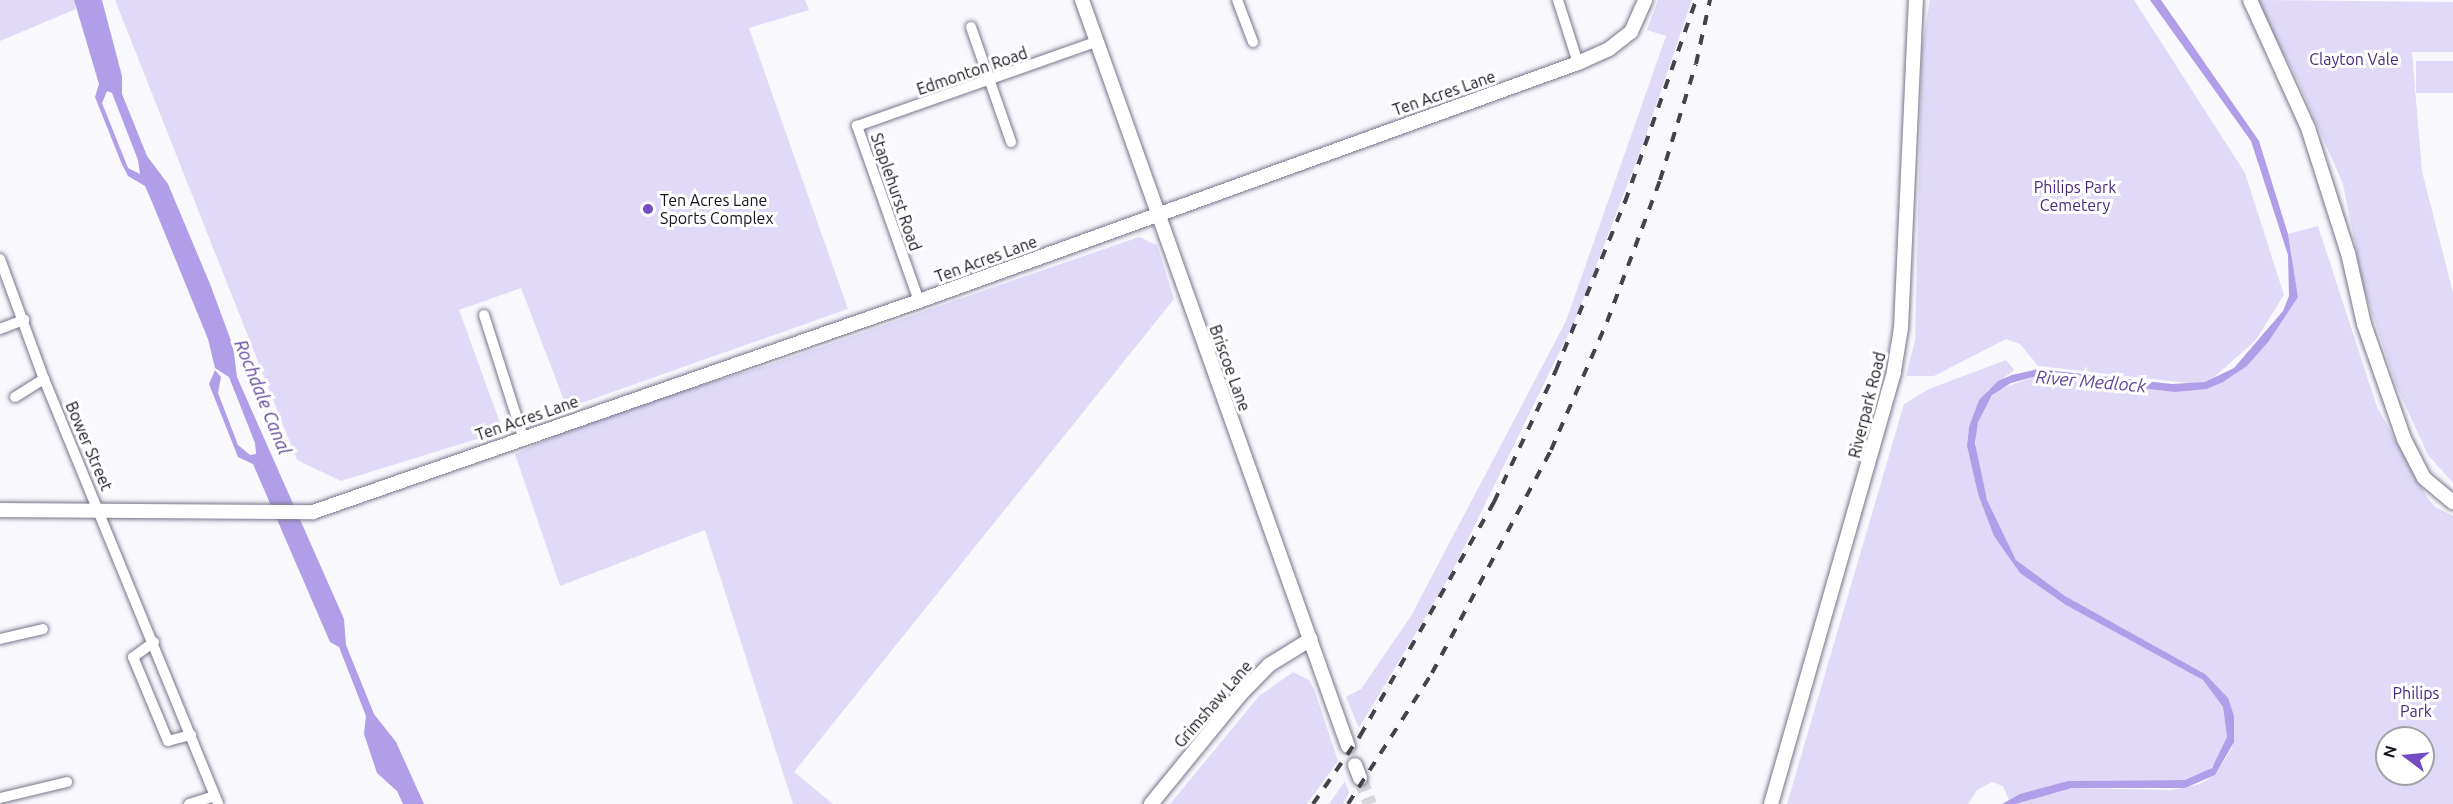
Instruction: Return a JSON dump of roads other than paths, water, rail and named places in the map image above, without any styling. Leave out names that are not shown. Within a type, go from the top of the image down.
[{"type":"street","name":"Briscoe Lane","points":[[1082,0],[1156,214],[1348,746]]},
{"type":"street","points":[[1558,0],[1578,63]]},
{"type":"street","name":"Ten Acres Lane","points":[[100,510],[313,512],[523,436],[919,301],[1578,63],[1609,49],[1631,32],[1645,0]]},
{"type":"street","name":"Riverpark Road","points":[[1772,804],[1894,371],[1901,328],[1916,0]]},
{"type":"street","points":[[2250,0],[2312,139],[2348,253],[2364,324],[2404,439],[2424,478],[2439,494],[2453,502]]},
{"type":"street","points":[[1239,1],[1252,42]]},
{"type":"street","points":[[971,27],[1011,142]]},
{"type":"street","name":"Edmonton Road","points":[[857,126],[1096,42]]},
{"type":"street","name":"Staplehurst Road","points":[[857,126],[919,301]]},
{"type":"street","name":"Bower Street","points":[[0,259],[44,379],[100,510],[217,800]]},
{"type":"street","points":[[484,315],[523,436]]},
{"type":"street","points":[[0,329],[24,320]]},
{"type":"street","points":[[15,397],[44,379]]},
{"type":"street","points":[[0,510],[100,510]]},
{"type":"street","points":[[0,639],[43,629]]},
{"type":"street","name":"Grimshaw Lane","points":[[1151,804],[1240,695],[1269,665],[1311,639]]},
{"type":"street","points":[[154,642],[133,657],[168,741],[191,735]]},
{"type":"street","points":[[0,798],[67,782]]},
{"type":"street","points":[[189,804],[217,800]]},
{"type":"water","points":[[74,0],[102,0],[122,76],[122,94],[147,156],[168,184],[210,284],[233,346],[237,377],[344,619],[346,645],[374,714],[396,742],[424,804],[403,804],[397,791],[377,773],[364,734],[366,716],[339,647],[330,642],[253,464],[238,457],[209,384],[215,370],[221,377],[218,393],[238,445],[250,455],[256,454],[255,443],[229,377],[215,368],[208,339],[145,186],[128,176],[121,162],[95,97],[99,84]],"holes":[[[107,91],[112,93],[138,160],[140,174],[128,168],[102,103]]]},
{"type":"water","name":"River Medlock","points":[[2150,0],[2161,0],[2259,141],[2288,234],[2298,297],[2269,341],[2247,366],[2223,382],[2207,389],[2175,392],[2037,376],[2011,383],[1992,395],[1978,422],[1975,443],[1987,500],[2016,560],[2065,596],[2205,674],[2228,698],[2234,716],[2234,742],[2215,775],[2185,788],[2072,788],[2016,804],[2002,804],[2020,794],[2068,781],[2185,780],[2212,768],[2227,737],[2223,707],[2203,680],[2066,605],[2020,573],[1994,536],[1978,494],[1967,446],[1969,427],[1979,400],[1998,381],[2012,375],[2038,369],[2172,384],[2205,382],[2234,368],[2283,311],[2289,296],[2288,255],[2251,141]]},
{"type":"tunnel","points":[[1360,778],[1370,804]]},
{"type":"railway","points":[[1313,804],[1360,736],[1494,502],[1556,370],[1625,202],[1696,0]]},
{"type":"railway","points":[[1348,804],[1432,673],[1551,450],[1607,322],[1660,180],[1696,64],[1710,0]]},
{"type":"place","name":"Ten Acres Lane Sports Complex","points":[[648,209]]},
{"type":"park label","name":"Clayton Vale","points":[[2354,59]]},
{"type":"park label","name":"Philips Park Cemetery","points":[[2075,196]]},
{"type":"park label","name":"Philips Park","points":[[2416,702]]},
{"type":"water label","name":"Rochdale Canal","points":[[263,397]]}]
